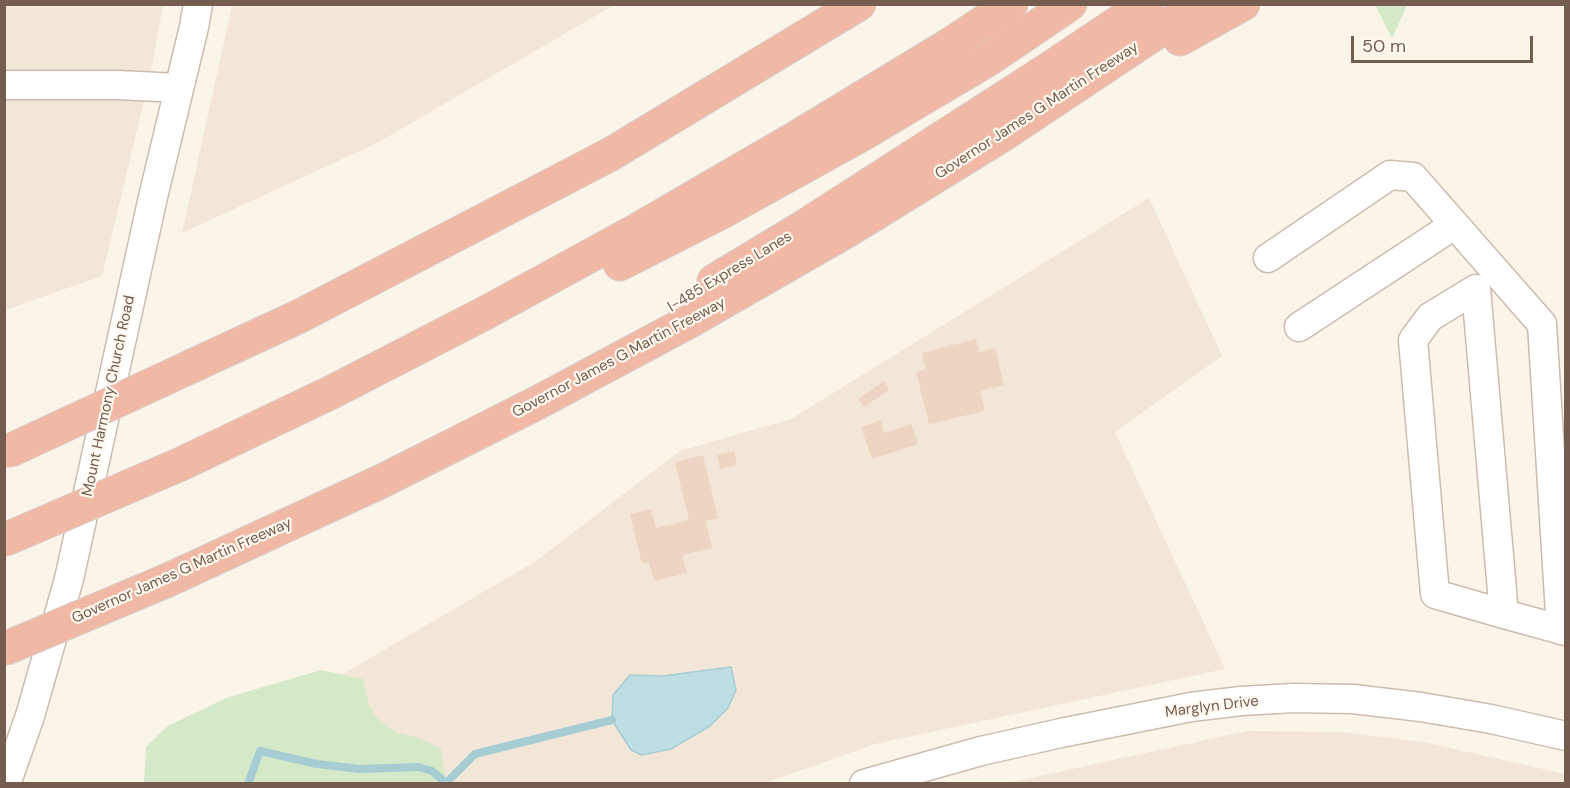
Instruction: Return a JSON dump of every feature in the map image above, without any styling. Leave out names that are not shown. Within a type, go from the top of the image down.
[{"type":"highway","points":[[7,452],[300,316],[601,159],[859,4]]},
{"type":"highway","points":[[4,540],[181,464],[332,392],[477,318],[639,229],[804,133],[949,45],[1011,4]]},
{"type":"highway","points":[[250,431],[538,305],[722,212],[861,135],[989,59],[1070,4]]},
{"type":"highway","name":"I-485 Express Lanes","points":[[269,533],[493,412],[696,292],[805,226],[1146,4]]},
{"type":"highway","name":"Governor James G Martin Freeway","points":[[4,649],[168,579],[382,481],[515,414],[690,321],[850,229],[1004,134],[1199,4]]},
{"type":"highway","points":[[1004,134],[1243,4]]},
{"type":"street","name":"Mount Harmony Church Road","points":[[6,783],[30,716],[69,579],[153,196],[198,4]]},
{"type":"street","points":[[4,85],[118,85],[179,88]]},
{"type":"street","points":[[1268,258],[1390,175],[1413,177],[1454,225],[1487,281],[1542,324],[1556,407],[1563,630],[1435,594],[1413,340],[1430,317],[1487,281]]},
{"type":"street","points":[[1299,327],[1454,225]]},
{"type":"street","points":[[1487,281],[1504,614]]},
{"type":"street","name":"Marglyn Drive","points":[[864,783],[961,756],[1061,733],[1191,707],[1241,701],[1294,698],[1353,699],[1421,706],[1566,736]]},
{"type":"shaded area","points":[[232,4],[614,5],[377,143],[182,233]]},
{"type":"shaded area","points":[[4,5],[163,5],[150,76],[102,276],[5,310]]},
{"type":"shaded area","points":[[1149,198],[1222,356],[1115,432],[1225,669],[875,744],[765,783],[155,784],[536,561],[680,451],[791,419]]},
{"type":"shaded area","points":[[1247,731],[1341,732],[1423,742],[1565,774],[1565,783],[1008,783]]},
{"type":"green space","points":[[1375,5],[1407,5],[1392,38]]},
{"type":"green space","points":[[321,670],[363,679],[369,705],[376,717],[395,732],[422,739],[441,749],[446,783],[144,783],[146,747],[166,727],[226,698]]},
{"type":"water","points":[[731,667],[736,690],[728,708],[710,726],[671,749],[642,755],[631,750],[612,720],[613,695],[630,675],[663,676]]},
{"type":"building","points":[[976,339],[979,352],[995,348],[1004,385],[980,391],[985,411],[929,424],[916,372],[926,369],[922,353]]},
{"type":"building","points":[[884,381],[889,390],[864,407],[858,399]]},
{"type":"building","points":[[881,420],[884,433],[911,424],[918,444],[872,459],[861,427]]},
{"type":"building","points":[[734,451],[737,465],[720,469],[717,455]]},
{"type":"building","points":[[703,455],[718,518],[706,521],[712,548],[682,555],[687,573],[654,581],[649,562],[642,564],[630,514],[651,509],[656,528],[689,520],[675,462]]},
{"type":"waterway","points":[[248,784],[260,751],[317,764],[360,769],[419,767],[432,771],[446,783],[475,754],[612,720]]}]
